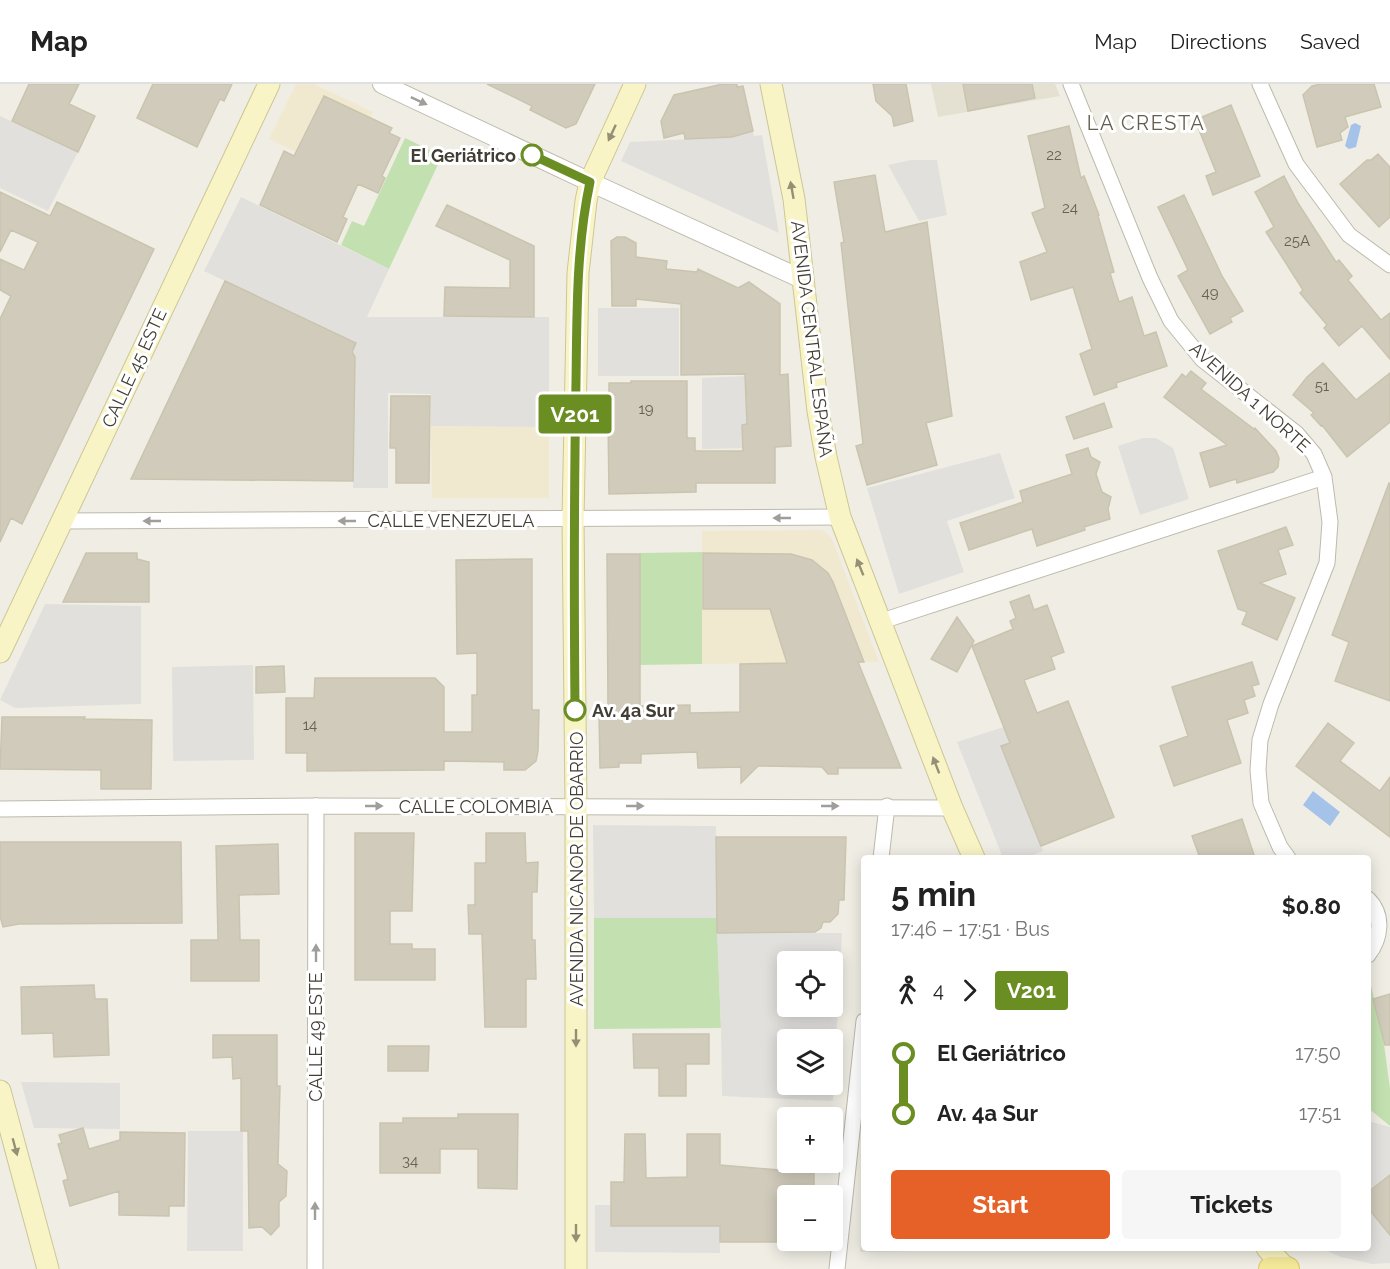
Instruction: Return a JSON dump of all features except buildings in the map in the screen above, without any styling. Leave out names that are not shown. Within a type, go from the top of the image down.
[{"type":"main road","name":"CALLE 45 ESTE","points":[[0,652],[269,84]]},
{"type":"main road","name":"AVENIDA NICANOR DE OBARRIO","points":[[576,1269],[576,806],[573,519],[578,273],[590,182],[635,84]]},
{"type":"main road","name":"AVENIDA CENTRAL ESPAÑA","points":[[771,84],[792,188],[818,411],[840,518],[882,621],[952,808],[973,855]]},
{"type":"main road","points":[[0,1091],[48,1269]]},
{"type":"main road","points":[[1270,1251],[1286,1269]]},
{"type":"main road","points":[[1272,1269],[1286,1269]]},
{"type":"street","points":[[382,84],[804,280]]},
{"type":"street","name":"AVENIDA 1 NORTE","points":[[1071,84],[1150,278],[1171,321],[1202,359],[1297,434],[1314,454],[1324,477],[1330,522],[1327,563],[1271,704],[1260,740],[1258,770],[1261,803],[1280,847],[1286,855]]},
{"type":"street","points":[[1260,84],[1296,164],[1349,235],[1390,265]]},
{"type":"street","points":[[882,621],[1324,477]]},
{"type":"street","name":"CALLE VENEZUELA","points":[[62,522],[840,518]]},
{"type":"street","name":"CALLE COLOMBIA","points":[[0,809],[316,806],[952,808]]},
{"type":"street","name":"CALLE 49 ESTE","points":[[315,1269],[316,806]]},
{"type":"street","points":[[881,855],[887,806]]},
{"type":"street","points":[[1371,903],[1378,915],[1379,929],[1371,950]]},
{"type":"street","points":[[837,1269],[861,1049]]},
{"type":"shaded area","points":[[296,84],[314,84],[373,112],[343,175],[269,139]]},
{"type":"shaded area","points":[[931,84],[1055,84],[1060,96],[938,117]]},
{"type":"shaded area","points":[[0,116],[78,152],[48,211],[0,188]]},
{"type":"shaded area","points":[[753,131],[754,136],[762,135],[779,233],[621,161],[630,142],[732,137]]},
{"type":"shaded area","points":[[911,160],[937,160],[947,215],[919,221],[888,165]]},
{"type":"shaded area","points":[[241,197],[389,269],[367,317],[549,317],[549,427],[431,426],[431,394],[388,393],[388,488],[353,488],[355,357],[352,352],[356,343],[204,271]]},
{"type":"shaded area","points":[[598,308],[679,308],[679,376],[598,376]]},
{"type":"shaded area","points":[[745,376],[747,424],[742,425],[742,437],[751,448],[702,449],[702,378]]},
{"type":"shaded area","points":[[431,426],[549,427],[549,498],[432,498]]},
{"type":"shaded area","points":[[1143,438],[1156,438],[1173,448],[1189,499],[1140,515],[1118,446]]},
{"type":"shaded area","points":[[1000,453],[1015,498],[947,521],[964,572],[899,594],[867,488]]},
{"type":"shaded area","points":[[821,530],[827,533],[833,541],[879,662],[702,664],[702,531]]},
{"type":"shaded area","points":[[45,604],[141,606],[141,704],[15,708],[0,700]]},
{"type":"shaded area","points":[[253,665],[254,760],[173,761],[172,667]]},
{"type":"shaded area","points":[[1007,726],[1013,741],[1001,747],[1043,851],[1033,855],[1002,855],[957,742]]},
{"type":"shaded area","points":[[593,825],[716,826],[717,918],[594,918]]},
{"type":"shaded area","points":[[717,933],[842,933],[841,951],[777,951],[777,1017],[838,1017],[837,1029],[777,1029],[777,1095],[833,1095],[833,1101],[722,1096]]},
{"type":"shaded area","points":[[21,1082],[120,1083],[120,1129],[34,1128]]},
{"type":"shaded area","points":[[1371,1122],[1390,1127],[1390,1174],[1371,1190]]},
{"type":"shaded area","points":[[188,1131],[243,1131],[243,1251],[187,1251]]},
{"type":"shaded area","points":[[595,1205],[611,1205],[611,1226],[720,1226],[720,1253],[595,1252]]},
{"type":"shaded area","points":[[1371,1212],[1390,1235],[1390,1263],[1372,1264],[1341,1257],[1327,1251],[1371,1251]]},
{"type":"shaded area","points":[[861,1237],[861,1251],[911,1251],[860,1252]]},
{"type":"green space","points":[[405,138],[442,156],[389,269],[341,245],[352,221],[364,226]]},
{"type":"green space","points":[[702,552],[702,664],[640,665],[640,553]]},
{"type":"green space","points":[[594,918],[717,918],[721,1028],[594,1029]]},
{"type":"green space","points":[[1371,986],[1383,1037],[1390,1088],[1390,1126],[1371,1110]]},
{"type":"water","points":[[1355,123],[1361,126],[1356,147],[1349,149],[1345,146],[1351,125]]},
{"type":"water","points":[[1313,791],[1340,812],[1330,826],[1303,805]]},
{"type":"bus line","name":"V201","points":[[532,155],[590,182],[578,273],[573,519],[575,710]]},
{"type":"place","name":"El Geriátrico","points":[[532,155]]},
{"type":"place","name":"Av. 4a Sur","points":[[575,710]]},
{"type":"district","name":"LA CRESTA","points":[[1146,123]]}]
